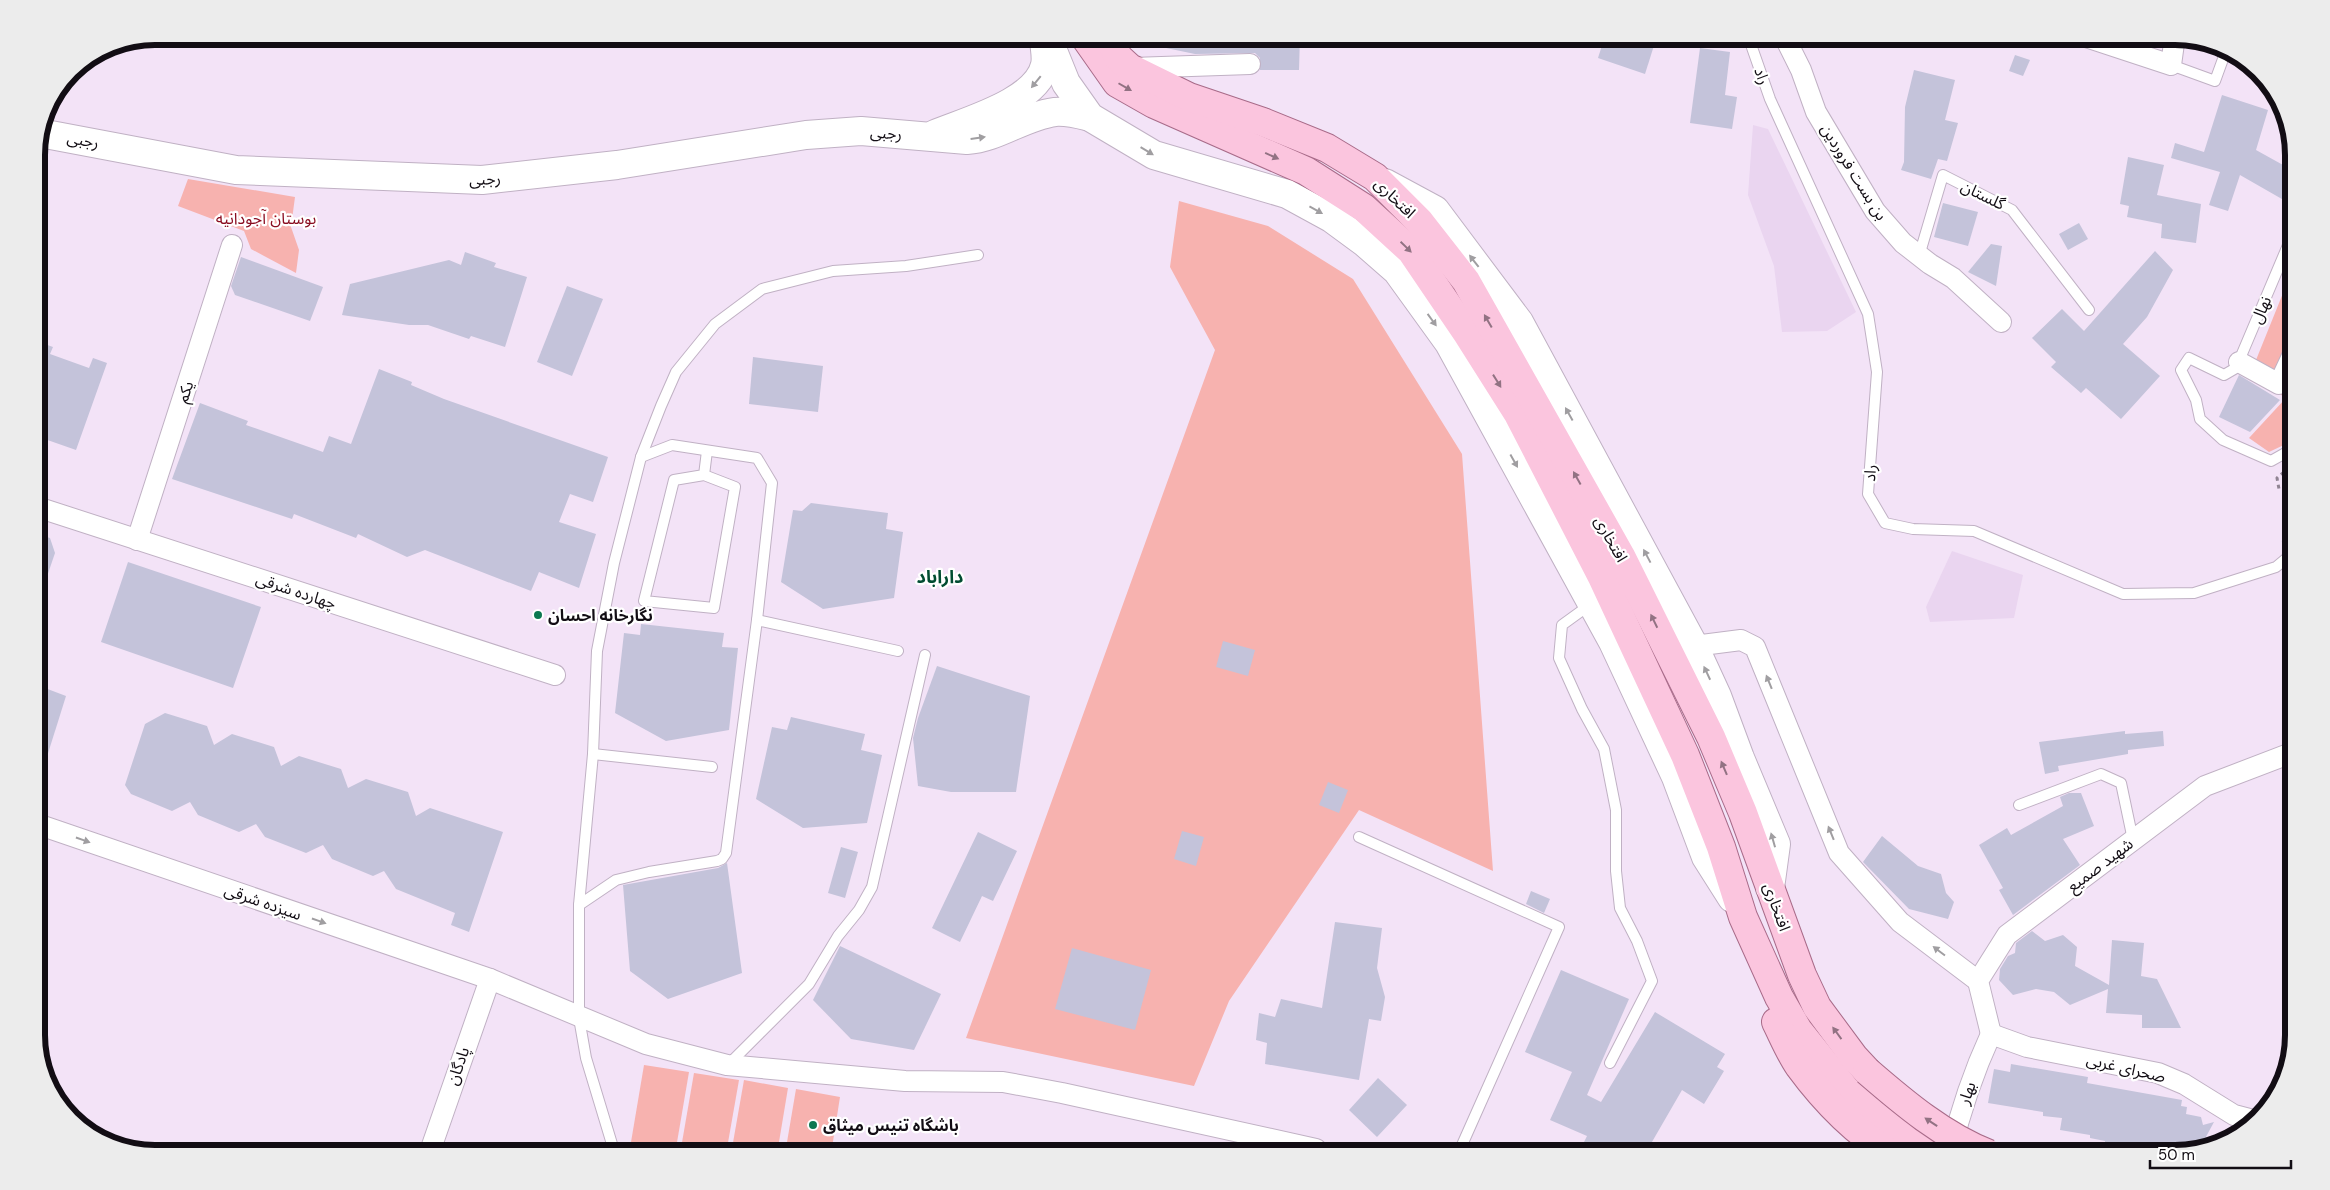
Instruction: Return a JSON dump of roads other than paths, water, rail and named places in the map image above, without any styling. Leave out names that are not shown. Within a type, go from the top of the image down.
[{"type":"main road","name":"رجبی","points":[[930,135],[1004,106],[1030,90],[1042,75],[1046,63],[1046,45]]},
{"type":"main road","points":[[1050,45],[1066,83],[1090,117],[1154,155],[1287,194],[1330,218],[1365,243],[1397,272],[1449,343],[1612,642],[1676,777],[1706,856],[1743,917]]},
{"type":"main road","name":"افتخاری","points":[[1090,45],[1117,83],[1154,104],[1306,171],[1364,208],[1411,251],[1468,335],[1518,414],[1564,499],[1685,755],[1712,824],[1743,917],[1761,960],[1765,989],[1773,1015],[1798,1065],[1841,1100]]},
{"type":"main road","name":"افتخاری","points":[[1113,45],[1118,57],[1130,68],[1189,97],[1263,122],[1327,148],[1375,177],[1420,222],[1470,290],[1621,556],[1711,737],[1743,813],[1802,975],[1817,1007],[1854,1057],[1867,1071],[1902,1102],[1936,1126],[1972,1145]]},
{"type":"main road","name":"رجبی","points":[[47,134],[236,170],[482,180],[617,166],[806,135],[861,131],[930,135],[967,140],[983,139],[1025,121],[1055,112],[1070,112],[1090,117]]},
{"type":"main road","points":[[1375,177],[1435,210],[1519,322],[1694,646],[1718,696],[1740,758],[1776,844],[1770,888]]},
{"type":"main road","points":[[1712,824],[1724,826],[1737,824],[1743,813]]},
{"type":"main road","points":[[1841,1100],[1878,1145]]},
{"type":"main road","points":[[1841,1100],[1875,1116],[1918,1145]]},
{"type":"street","name":"بن بست فروردین","points":[[1788,45],[1801,70],[1816,112],[1875,211],[1903,243],[1953,278],[2001,322]]},
{"type":"street","points":[[2110,45],[2171,65],[2174,45]]},
{"type":"street","points":[[1130,68],[1250,64]]},
{"type":"street","name":"یکم","points":[[137,540],[232,245]]},
{"type":"street","points":[[2239,362],[2279,384],[2285,371]]},
{"type":"street","name":"چهارده شرقی","points":[[45,510],[555,675]]},
{"type":"street","points":[[1694,646],[1741,640],[1755,647],[1839,853],[1900,922],[1978,981],[1991,1034]]},
{"type":"street","name":"شهید صمیع","points":[[1978,981],[2007,935],[2205,786],[2285,755]]},
{"type":"street","name":"سیزده شرقی","points":[[45,827],[490,980],[646,1044],[727,1066],[905,1081],[1003,1082],[1071,1095],[1287,1145]]},
{"type":"street","name":"پادگان","points":[[432,1145],[490,980]]},
{"type":"street","name":"صحرای غربی","points":[[1991,1034],[2027,1047],[2158,1073],[2184,1084],[2234,1115],[2247,1118]]},
{"type":"street","name":"بهار","points":[[1952,1145],[1960,1112],[1978,1062],[1991,1034]]},
{"type":"lane","name":"راد","points":[[1751,45],[1770,100],[1868,314],[1877,372],[1868,494],[1885,523],[1913,529],[1974,531],[2123,594],[2194,593],[2276,567],[2285,560]]},
{"type":"lane","points":[[2171,65],[2215,81],[2224,56]]},
{"type":"lane","name":"گلستان","points":[[1920,256],[1943,176],[2012,210],[2089,310]]},
{"type":"lane","name":"نهال","points":[[2239,362],[2285,252]]},
{"type":"lane","points":[[612,1145],[586,1058],[579,1018],[579,905],[593,754],[597,651],[614,563],[641,457],[676,372],[715,324],[762,289],[833,272],[906,266],[978,255]]},
{"type":"lane","points":[[2239,362],[2236,368],[2224,375],[2189,358],[2181,370],[2196,400],[2200,419],[2223,440],[2272,461],[2285,453]]},
{"type":"lane","points":[[579,905],[616,880],[722,859],[726,853],[757,620],[772,483],[757,458],[672,445],[641,457]]},
{"type":"lane","points":[[704,475],[707,451]]},
{"type":"lane","points":[[704,475],[735,487],[714,608],[644,601],[674,480],[704,475]]},
{"type":"lane","points":[[1591,603],[1562,625],[1558,658],[1604,749],[1616,810],[1616,871],[1620,908],[1637,941],[1652,981],[1610,1063]]},
{"type":"lane","points":[[757,620],[898,651]]},
{"type":"lane","points":[[727,1066],[809,984],[838,936],[859,910],[872,887],[925,656]]},
{"type":"lane","points":[[593,754],[712,767]]},
{"type":"lane","points":[[2019,805],[2101,774],[2121,783],[2133,840]]},
{"type":"lane","points":[[1359,836],[1559,927],[1462,1145]]},
{"type":"place","name":"نگارخانه احسان","points":[[538,615]]},
{"type":"place","name":"باشگاه تنيس ميثاق","points":[[813,1125]]},
{"type":"district","name":"داراباد","points":[[940,577]]},
{"type":"park label","name":"بوستان آجودانیه","points":[[266,218]]}]
